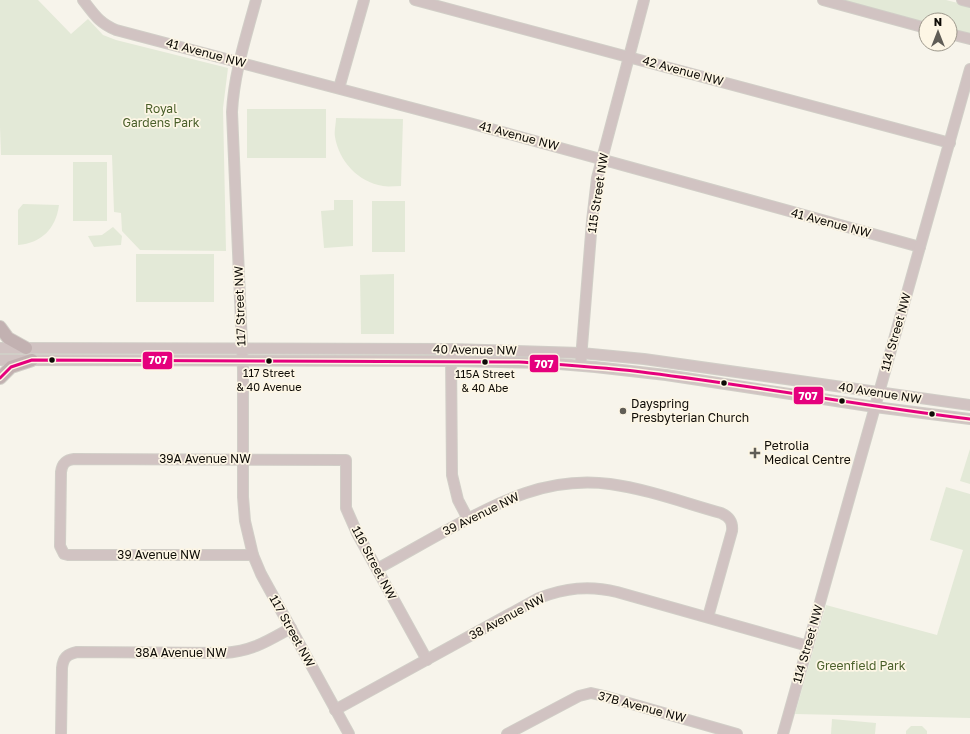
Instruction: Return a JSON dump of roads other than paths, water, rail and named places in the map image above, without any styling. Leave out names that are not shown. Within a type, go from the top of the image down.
[{"type":"main road","points":[[0,327],[8,338],[26,348]]},
{"type":"main road","points":[[0,378],[11,367],[32,360]]},
{"type":"street","name":"41 Avenue NW","points":[[83,0],[97,19],[103,24],[116,30],[340,88],[920,247]]},
{"type":"street","name":"117 Street NW","points":[[256,0],[239,62],[234,90],[232,123],[242,360],[243,507],[254,555],[263,578],[349,734]]},
{"type":"street","points":[[340,88],[364,0]]},
{"type":"street","name":"42 Avenue NW","points":[[415,0],[950,143]]},
{"type":"street","name":"115 Street NW","points":[[580,366],[593,208],[601,159],[644,0]]},
{"type":"street","points":[[822,0],[918,26]]},
{"type":"street","points":[[962,0],[970,2]]},
{"type":"street","points":[[958,36],[970,39]]},
{"type":"street","name":"114 Street NW","points":[[783,734],[970,69]]},
{"type":"street","name":"40 Avenue NW","points":[[0,348],[451,349],[581,353],[644,358],[970,405]]},
{"type":"street","points":[[451,349],[452,475],[458,500],[468,519]]},
{"type":"street","name":"40 Avenue NW","points":[[0,360],[519,362],[580,366],[673,376],[875,407],[970,419]]},
{"type":"street","name":"39A Avenue NW","points":[[64,554],[60,546],[61,472],[66,460],[74,458],[346,460]]},
{"type":"street","name":"116 Street NW","points":[[346,460],[346,508],[357,533],[427,660]]},
{"type":"street","name":"39 Avenue NW","points":[[377,569],[503,500],[554,486],[584,483],[608,484],[634,488],[722,513],[730,519],[733,525],[732,531],[708,617]]},
{"type":"street","name":"39 Avenue NW","points":[[64,554],[254,555]]},
{"type":"street","name":"38 Avenue NW","points":[[335,710],[539,598],[566,590],[593,588],[606,589],[808,646]]},
{"type":"street","name":"38A Avenue NW","points":[[61,734],[62,668],[63,660],[66,656],[77,652],[238,652],[257,647],[291,628]]},
{"type":"street","name":"37B Avenue NW","points":[[507,734],[579,696],[591,694],[612,698],[737,734]]},
{"type":"place","name":"117 Street & 40 Avenue","points":[[269,361]]},
{"type":"place","name":"115A Street & 40 Abe","points":[[485,362]]},
{"type":"place","name":"Dayspring Presbyterian Church","points":[[623,411]]},
{"type":"place","name":"Petrolia Medical Centre","points":[[755,453]]},
{"type":"park label","name":"Royal Gardens Park","points":[[161,116]]},
{"type":"park label","name":"Greenfield Park","points":[[861,666]]}]
